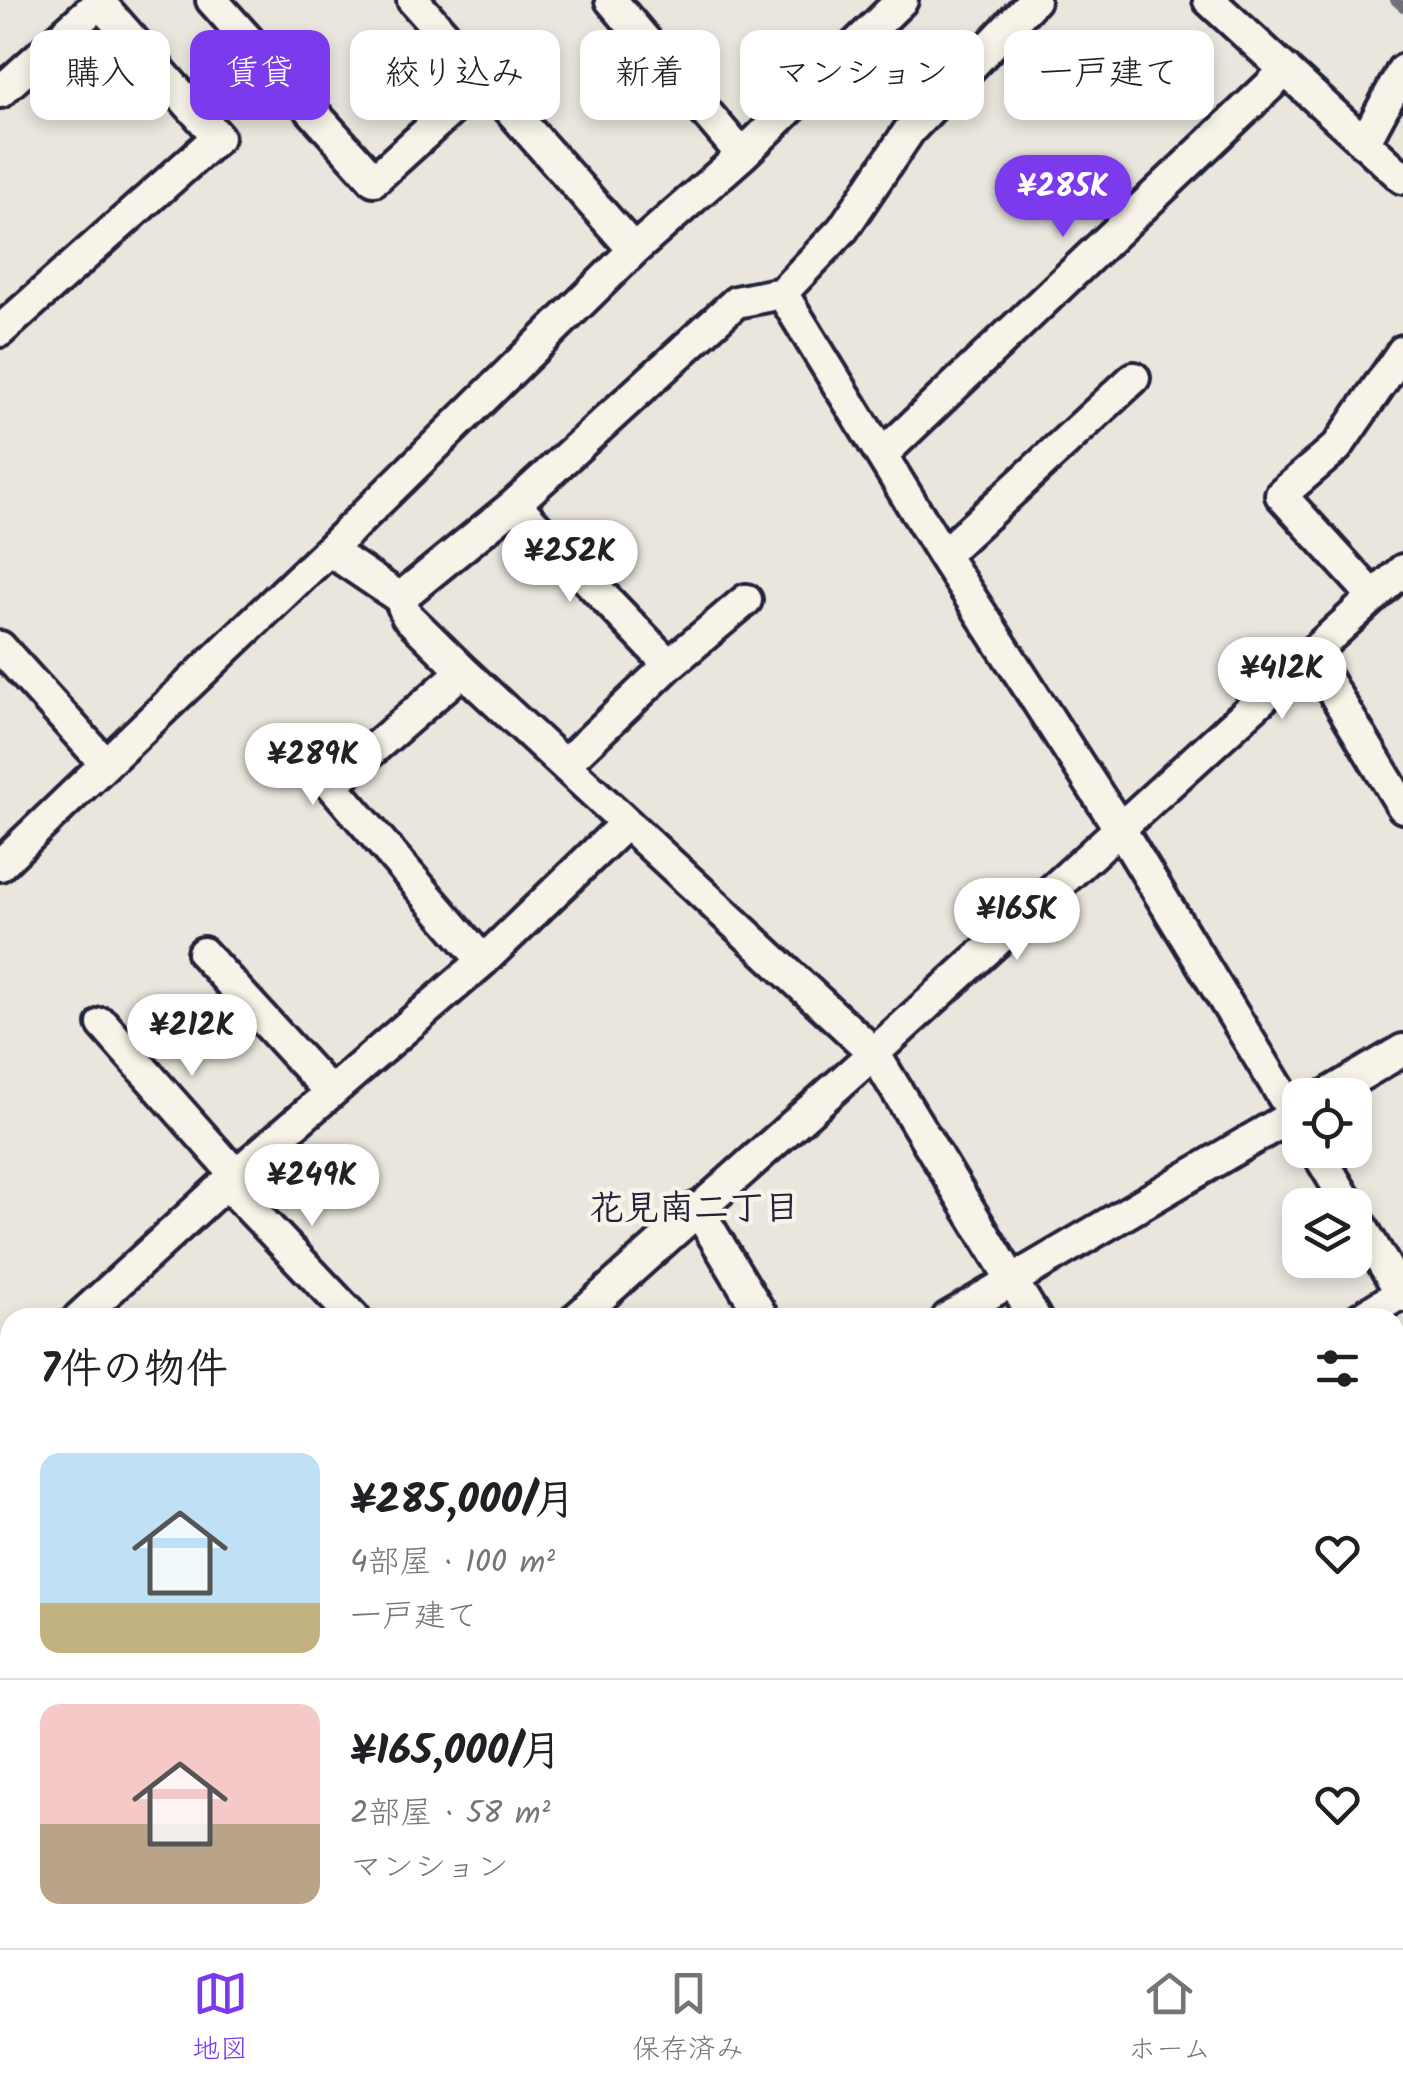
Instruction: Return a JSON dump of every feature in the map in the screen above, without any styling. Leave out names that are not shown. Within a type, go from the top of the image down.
[{"type":"street","points":[[212,0],[374,180],[440,120]]},
{"type":"street","points":[[413,0],[439,30]]},
{"type":"street","points":[[611,0],[742,155]]},
{"type":"street","points":[[0,865],[634,250],[742,155],[901,0]]},
{"type":"street","points":[[400,598],[514,504],[736,302],[782,293],[844,229],[909,131],[1034,0]]},
{"type":"street","points":[[1209,0],[1403,178]]},
{"type":"street","points":[[0,92],[101,1],[218,137],[0,331]]},
{"type":"street","points":[[882,454],[1286,70]]},
{"type":"street","points":[[1364,143],[1403,70]]},
{"type":"street","points":[[518,120],[634,250]]},
{"type":"street","points":[[782,293],[1282,1091]]},
{"type":"street","points":[[1374,597],[1281,496],[1336,447],[1403,351]]},
{"type":"street","points":[[943,555],[1134,378]]},
{"type":"street","points":[[514,504],[669,665]]},
{"type":"street","points":[[328,550],[400,598],[408,616],[464,671],[874,1054],[1029,1308]]},
{"type":"street","points":[[588,1308],[874,1054],[1403,570]]},
{"type":"street","points":[[564,764],[669,665],[746,600]]},
{"type":"street","points":[[0,647],[104,762]]},
{"type":"street","points":[[1312,656],[1403,807]]},
{"type":"street","points":[[464,671],[332,784],[482,961]]},
{"type":"street","points":[[90,1308],[230,1179],[482,961],[625,824]]},
{"type":"street","points":[[203,954],[330,1092]]},
{"type":"street","points":[[103,1024],[339,1308]]},
{"type":"street","points":[[1356,1078],[1403,1050]]},
{"type":"street","points":[[965,1308],[1282,1126]]},
{"type":"street","points":[[697,1208],[757,1308]]},
{"type":"street","points":[[1372,1244],[1402,1294],[1378,1308]]},
{"type":"waterway","points":[[1395,0],[1403,7]]},
{"type":"district","name":"花見南二丁目","points":[[694,1210]]}]
